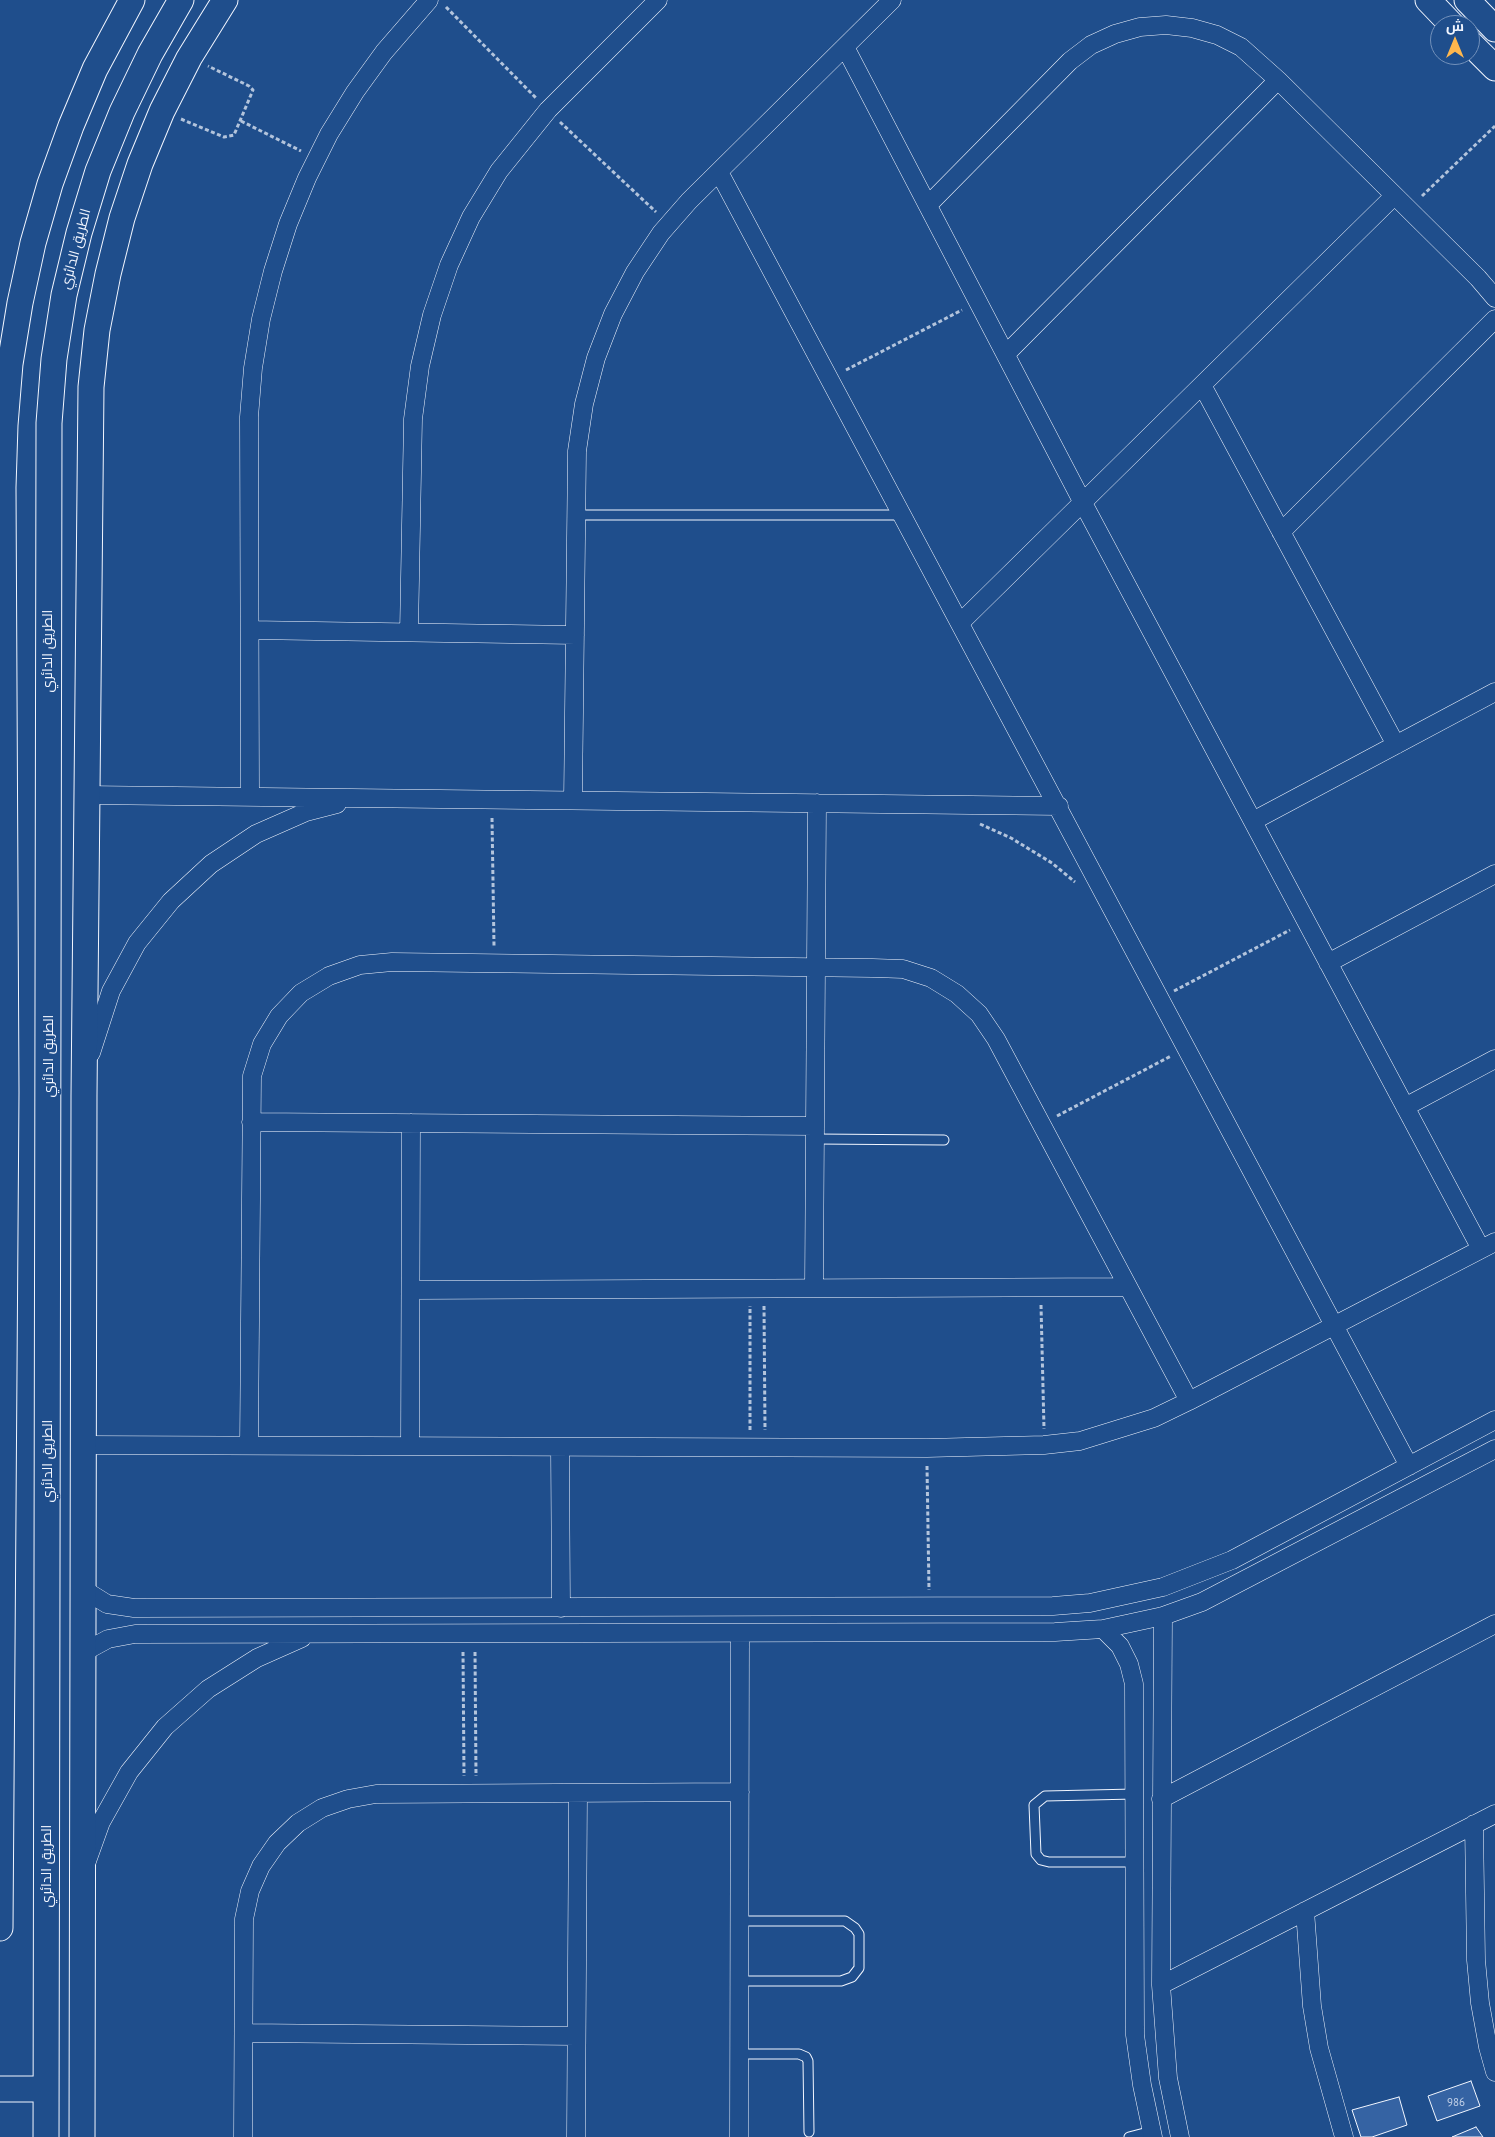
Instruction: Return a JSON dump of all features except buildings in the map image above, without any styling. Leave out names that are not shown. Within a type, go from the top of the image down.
[{"type":"main road","points":[[0,1928],[6,1092],[3,487],[5,425],[10,364],[24,286],[50,184],[71,126],[95,69],[132,0]]},
{"type":"main road","name":"الطريق الدائري","points":[[46,2137],[49,422],[54,359],[64,295],[79,233],[98,171],[122,112],[150,54],[181,0]]},
{"type":"main road","points":[[82,2137],[84,1095],[91,387],[97,330],[108,274],[122,218],[140,164],[162,111],[189,58],[225,0]]},
{"type":"main road","points":[[1428,0],[1442,15]]},
{"type":"main road","points":[[1467,0],[1495,29]]},
{"type":"main road","points":[[1480,53],[1495,68]]},
{"type":"main road","points":[[48,487],[89,486]]},
{"type":"main road","points":[[6,1092],[49,1092]]},
{"type":"main road","points":[[48,1512],[83,1512]]},
{"type":"main road","points":[[0,2089],[46,2090]]},
{"type":"street","points":[[250,797],[249,417],[253,368],[261,319],[273,271],[288,224],[316,160],[355,92],[384,52],[429,0]]},
{"type":"street","points":[[409,632],[413,419],[420,366],[432,315],[449,265],[472,217],[498,172],[548,110],[658,0]]},
{"type":"street","points":[[573,800],[577,451],[584,404],[596,358],[613,314],[635,272],[661,233],[689,201],[892,0]]},
{"type":"street","points":[[928,205],[1070,61],[1091,46],[1115,34],[1140,27],[1166,25],[1192,28],[1217,35],[1241,47],[1278,80],[1495,298]]},
{"type":"street","points":[[83,1445],[927,1448],[1044,1445],[1080,1441],[1154,1418],[1488,1245],[1405,1107],[1084,503],[845,47]]},
{"type":"street","points":[[1006,354],[1278,80]]},
{"type":"street","points":[[719,172],[1059,806],[1409,1466]]},
{"type":"street","points":[[960,623],[1394,196]]},
{"type":"street","points":[[1281,532],[1495,319]]},
{"type":"street","points":[[1202,385],[1396,744]]},
{"type":"street","points":[[250,630],[575,635]]},
{"type":"street","points":[[1252,821],[1495,692]]},
{"type":"street","points":[[86,795],[1059,806]]},
{"type":"street","points":[[84,1095],[93,1042],[111,991],[137,943],[171,901],[210,864],[256,834],[306,812],[359,798]]},
{"type":"street","points":[[814,1288],[817,803]]},
{"type":"street","points":[[1328,963],[1495,874]]},
{"type":"street","points":[[249,1446],[252,1076],[262,1044],[279,1016],[301,993],[329,976],[360,965],[392,962],[816,966],[903,970],[931,978],[957,994],[979,1014],[996,1039],[1189,1401]]},
{"type":"street","points":[[1405,1107],[1495,1059]]},
{"type":"street","points":[[251,1122],[411,1123],[815,1133]]},
{"type":"street","points":[[410,1446],[411,1123]]},
{"type":"street","points":[[411,1290],[1128,1287]]},
{"type":"street","points":[[83,1589],[107,1604],[134,1608],[929,1607],[1053,1606],[1090,1603],[1163,1587],[1232,1560],[1495,1420]]},
{"type":"street","points":[[560,1447],[561,1608]]},
{"type":"street","points":[[84,1652],[108,1639],[135,1634],[1055,1632],[1103,1629],[1163,1616],[1202,1602],[1240,1584],[1495,1449]]},
{"type":"street","points":[[650,1608],[650,1633]]},
{"type":"street","points":[[1163,1616],[1161,1985],[1168,2078],[1180,2137]]},
{"type":"street","points":[[1161,1799],[1495,1624]]},
{"type":"street","points":[[1103,1629],[1120,1646],[1129,1664],[1134,1684],[1135,2035],[1152,2134]]},
{"type":"street","points":[[739,2137],[740,1633]]},
{"type":"street","points":[[82,1876],[102,1822],[129,1772],[166,1727],[208,1689],[240,1668],[256,1658],[309,1635]]},
{"type":"street","points":[[243,2137],[244,1919],[250,1892],[261,1866],[277,1843],[298,1823],[322,1808],[348,1799],[376,1794],[740,1792]]},
{"type":"street","points":[[576,2137],[578,1793]]},
{"type":"street","points":[[1161,1985],[1495,1814]]},
{"type":"street","points":[[1474,1824],[1476,1960],[1480,2004],[1495,2072]]},
{"type":"street","points":[[1306,1911],[1312,2006],[1317,2040],[1329,2090],[1344,2137]]},
{"type":"street","points":[[244,2034],[576,2036]]},
{"type":"lane","points":[[576,515],[903,515]]},
{"type":"lane","points":[[815,1133],[944,1140]]},
{"type":"lane","points":[[1134,1862],[1049,1862],[1041,1860],[1036,1854],[1034,1805],[1044,1796],[1135,1794]]},
{"type":"lane","points":[[739,1981],[841,1981],[852,1977],[859,1968],[859,1934],[856,1928],[845,1921],[740,1921]]},
{"type":"lane","points":[[739,2054],[799,2054],[806,2057],[808,2062],[810,2132]]},
{"type":"lane","points":[[1129,2137],[1152,2134]]},
{"type":"path","points":[[162,111],[227,138],[234,135],[254,93],[252,88],[189,58]]},
{"type":"path","points":[[241,121],[316,160]]},
{"type":"path","points":[[1408,210],[1495,126]]},
{"type":"path","points":[[830,378],[978,302]]},
{"type":"path","points":[[492,800],[494,962]]},
{"type":"path","points":[[977,823],[1011,838],[1044,858],[1081,886]]},
{"type":"path","points":[[1161,998],[1306,921]]},
{"type":"path","points":[[1041,1124],[1187,1047]]},
{"type":"path","points":[[1041,1287],[1044,1445]]},
{"type":"path","points":[[757,1288],[757,1447]]},
{"type":"path","points":[[757,1288],[757,1447]]},
{"type":"path","points":[[927,1448],[929,1607]]},
{"type":"path","points":[[469,1634],[470,1794]]},
{"type":"path","points":[[469,1634],[470,1794]]}]
